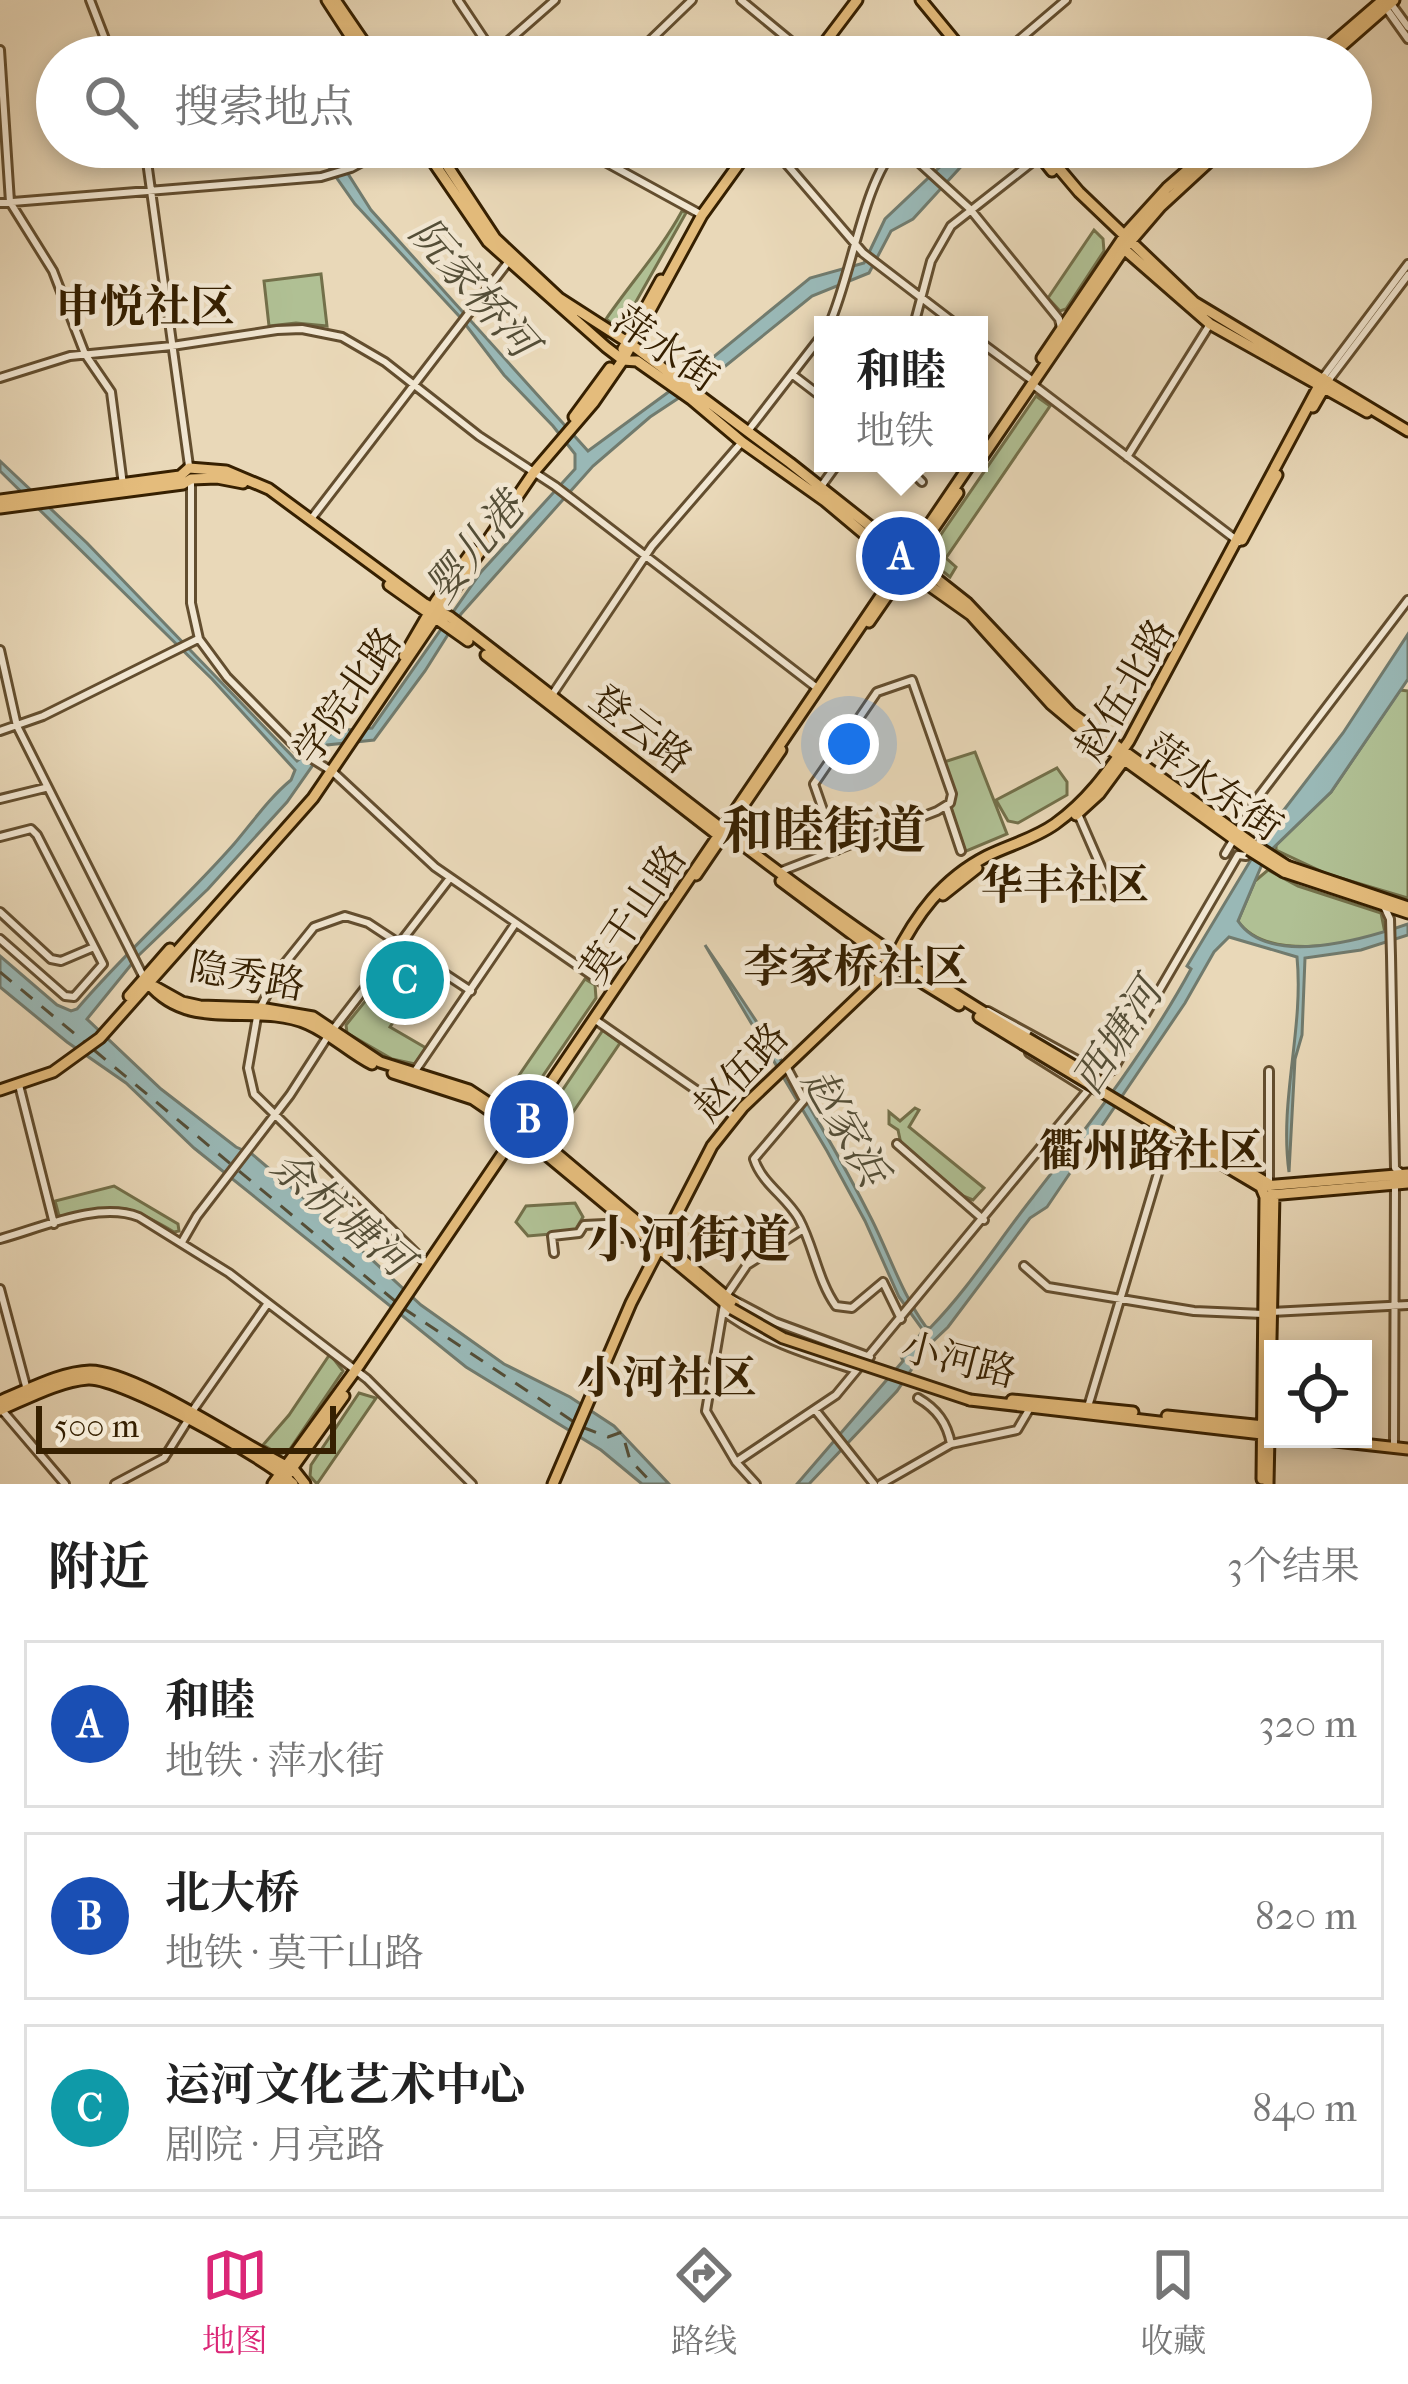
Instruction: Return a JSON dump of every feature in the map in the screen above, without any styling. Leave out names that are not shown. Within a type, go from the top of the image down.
[{"type":"main road","points":[[331,0],[352,36]]},
{"type":"main road","points":[[331,0],[358,36]]},
{"type":"main road","points":[[827,36],[854,0]]},
{"type":"main road","points":[[918,0],[947,36]]},
{"type":"main road","points":[[1343,36],[1386,2]]},
{"type":"main road","points":[[1351,36],[1386,2]]},
{"type":"main road","name":"萍水街","points":[[437,168],[488,242],[621,358],[637,361],[693,397],[906,563]]},
{"type":"main road","name":"萍水街","points":[[449,168],[494,238],[559,298],[629,344],[673,383]]},
{"type":"main road","name":"学院北路","points":[[0,1087],[19,1085],[64,1063],[112,1021],[329,770],[532,471],[621,358],[700,214],[734,168]]},
{"type":"main road","points":[[1055,168],[1210,324],[1323,383]]},
{"type":"main road","name":"莫干山路","points":[[988,439],[1030,381],[1063,322],[1168,188],[1190,168]]},
{"type":"main road","name":"莫干山路","points":[[988,445],[1125,241],[1202,168]]},
{"type":"main road","points":[[1125,241],[1205,309],[1408,434]]},
{"type":"main road","name":"赵伍北路","points":[[895,960],[932,908],[960,880],[990,860],[1045,836],[1099,794],[1323,383]]},
{"type":"main road","name":"萍水街","points":[[744,437],[820,488],[906,563]]},
{"type":"main road","name":"登云路","points":[[39,499],[226,471],[253,481],[311,519],[434,612]]},
{"type":"main road","name":"莫干山路","points":[[721,833],[970,472]]},
{"type":"main road","name":"登云路","points":[[4,503],[183,484],[190,473]]},
{"type":"main road","name":"登云路","points":[[190,473],[235,481],[272,496],[448,621],[721,833],[895,960],[1267,1190]]},
{"type":"main road","name":"莫干山路","points":[[419,1280],[906,563]]},
{"type":"main road","name":"萍水东街","points":[[906,563],[995,630],[1050,693],[1124,755],[1235,836],[1286,869],[1405,910]]},
{"type":"main road","name":"赵伍北路","points":[[895,960],[914,922],[947,882],[987,856],[1049,828],[1090,794],[1124,755]]},
{"type":"main road","name":"登云路","points":[[721,833],[895,960]]},
{"type":"main road","name":"萍水东街","points":[[1286,869],[1405,910]]},
{"type":"main road","name":"赵伍路","points":[[556,1484],[661,1247],[712,1146],[783,1068],[895,960]]},
{"type":"main road","name":"隐秀路","points":[[146,981],[168,1002],[188,1011],[259,1012],[309,1024],[380,1062],[469,1090],[521,1128]]},
{"type":"main road","name":"莫干山路","points":[[419,1280],[614,990]]},
{"type":"main road","name":"隐秀路","points":[[330,1033],[375,1065],[473,1099],[521,1128]]},
{"type":"main road","name":"学院北路","points":[[0,1087],[64,1063]]},
{"type":"main road","points":[[521,1128],[661,1247]]},
{"type":"main road","points":[[521,1128],[661,1247]]},
{"type":"main road","points":[[1270,1340],[1267,1190],[1399,1177]]},
{"type":"main road","name":"小河路","points":[[661,1247],[728,1305],[783,1338],[971,1397],[1030,1408],[1087,1410]]},
{"type":"main road","points":[[285,1477],[419,1280]]},
{"type":"main road","points":[[0,1407],[27,1390],[73,1374],[102,1372],[305,1484]]},
{"type":"main road","points":[[0,1407],[77,1381],[98,1379],[189,1416]]},
{"type":"main road","name":"小河路","points":[[971,1397],[1264,1430]]},
{"type":"main road","points":[[1372,1440],[1408,1447]]},
{"type":"main road","points":[[1372,1444],[1408,1447]]},
{"type":"main road","points":[[1265,1481],[1267,1448]]},
{"type":"street","points":[[90,0],[104,36]]},
{"type":"street","points":[[458,0],[480,36]]},
{"type":"street","points":[[515,36],[555,0]]},
{"type":"street","points":[[655,36],[692,0]]},
{"type":"street","points":[[741,0],[785,36]]},
{"type":"street","points":[[1023,36],[1066,0]]},
{"type":"street","points":[[1386,2],[1408,27]]},
{"type":"street","points":[[1386,2],[1408,39]]},
{"type":"street","points":[[0,50],[10,202],[53,271],[85,353],[111,392],[123,485]]},
{"type":"street","points":[[148,168],[190,473],[191,602],[199,639],[227,677],[302,752],[329,770],[451,878],[614,990]]},
{"type":"street","points":[[0,202],[151,193],[333,175],[351,168]]},
{"type":"street","points":[[616,168],[700,214]]},
{"type":"street","points":[[790,168],[860,249],[945,316]]},
{"type":"street","points":[[833,316],[860,249],[868,200],[887,168]]},
{"type":"street","points":[[925,168],[970,209],[1063,322]]},
{"type":"street","points":[[916,316],[939,243],[951,226],[1017,168]]},
{"type":"street","points":[[311,519],[509,261]]},
{"type":"street","points":[[1323,383],[1408,264]]},
{"type":"street","points":[[1323,383],[1408,275]]},
{"type":"street","points":[[1127,457],[1210,324]]},
{"type":"street","points":[[0,378],[85,353],[277,330],[327,332],[364,347],[413,382],[478,436],[555,486],[817,688]]},
{"type":"street","points":[[549,699],[644,558],[814,346]]},
{"type":"street","points":[[988,348],[1238,541]]},
{"type":"street","points":[[793,375],[814,391]]},
{"type":"street","points":[[820,488],[832,472]]},
{"type":"street","points":[[912,472],[922,482]]},
{"type":"street","points":[[1225,854],[1259,796],[1408,599]]},
{"type":"street","points":[[0,730],[199,639]]},
{"type":"street","name":"隐秀路","points":[[0,650],[17,726],[146,981]]},
{"type":"street","points":[[779,872],[836,850],[946,806],[952,794],[912,680],[877,692],[814,784],[836,850]]},
{"type":"street","points":[[0,799],[45,788]]},
{"type":"street","points":[[946,806],[961,850]]},
{"type":"street","points":[[1077,814],[1115,899]]},
{"type":"street","points":[[736,1462],[816,1411],[858,1370],[1088,1090],[1113,1070],[1238,855],[1246,856],[1262,827]]},
{"type":"street","points":[[0,837],[31,829],[37,835],[103,964],[74,997],[65,996],[0,939]]},
{"type":"street","points":[[182,1242],[330,1033],[451,878]]},
{"type":"street","points":[[1384,906],[1390,922],[1399,1177],[1394,1443]]},
{"type":"street","points":[[1390,922],[1405,910]]},
{"type":"street","points":[[0,912],[51,959],[61,961],[94,947]]},
{"type":"street","points":[[427,1263],[273,1116],[249,1082],[249,1050],[259,1012],[281,968],[323,921],[345,916],[361,920],[471,991]]},
{"type":"street","points":[[415,1071],[515,924]]},
{"type":"street","points":[[969,1007],[1000,1015],[1105,1076]]},
{"type":"street","points":[[969,1007],[1088,1090]]},
{"type":"street","points":[[597,1021],[735,1117]]},
{"type":"street","points":[[783,1068],[801,1104],[754,1159],[758,1172],[797,1216],[836,1306],[852,1308],[883,1282],[903,1317]]},
{"type":"street","points":[[1267,1190],[1269,1071]]},
{"type":"street","points":[[19,1085],[54,1224]]},
{"type":"street","points":[[1087,1410],[1167,1143]]},
{"type":"street","points":[[897,1144],[984,1220]]},
{"type":"street","points":[[0,1239],[98,1213],[124,1212],[182,1242],[357,1372],[472,1484]]},
{"type":"street","points":[[554,1253],[552,1236],[579,1233],[584,1225],[605,1224],[619,1235],[629,1223]]},
{"type":"street","points":[[756,1484],[736,1462],[706,1411],[728,1305],[747,1265],[803,1230]]},
{"type":"street","points":[[1024,1266],[1048,1287],[1193,1311],[1408,1305]]},
{"type":"street","points":[[0,1289],[27,1390]]},
{"type":"street","points":[[115,1484],[164,1458],[268,1303]]},
{"type":"street","points":[[728,1305],[870,1357]]},
{"type":"street","points":[[728,1305],[766,1337],[858,1370]]},
{"type":"street","points":[[918,1398],[938,1413],[948,1427],[951,1444]]},
{"type":"street","points":[[0,1407],[65,1484]]},
{"type":"street","points":[[816,1411],[878,1484],[951,1444],[1017,1430],[1030,1408]]},
{"type":"green space","points":[[682,211],[686,213],[620,330],[606,319]]},
{"type":"green space","points":[[1094,230],[1103,239],[1104,251],[1066,309],[1060,311],[1048,298]]},
{"type":"green space","points":[[321,274],[327,326],[269,326],[264,281]]},
{"type":"green space","points":[[1036,396],[1050,406],[946,558],[956,567],[950,577],[931,562],[929,552]]},
{"type":"green space","points":[[1400,690],[1408,691],[1408,898],[1327,874],[1276,850],[1331,792]]},
{"type":"green space","points":[[975,752],[1007,834],[964,852],[949,807],[956,794],[944,762]]},
{"type":"green space","points":[[1057,768],[1067,782],[1067,795],[1018,823],[1008,821],[996,800]]},
{"type":"green space","points":[[1268,870],[1298,886],[1381,913],[1385,933],[1307,946],[1267,941],[1250,933],[1238,921],[1255,881]]},
{"type":"green space","points":[[585,979],[595,985],[596,998],[525,1102],[510,1110],[500,1103]]},
{"type":"green space","points":[[375,989],[402,1009],[390,1027],[426,1048],[415,1064],[392,1059],[347,1033],[346,1025]]},
{"type":"green space","points":[[603,1030],[620,1043],[552,1143],[539,1125]]},
{"type":"green space","points":[[915,1108],[919,1110],[909,1127],[984,1188],[973,1200],[901,1144],[898,1130],[889,1124],[889,1112],[900,1121]]},
{"type":"green space","points":[[114,1186],[178,1224],[179,1231],[117,1208],[59,1216],[55,1201]]},
{"type":"green space","points":[[575,1203],[583,1217],[574,1232],[528,1236],[516,1222],[526,1206]]},
{"type":"green space","points":[[330,1354],[343,1371],[288,1452],[279,1454],[263,1445],[289,1415]]},
{"type":"green space","points":[[359,1393],[376,1398],[317,1484],[310,1476],[311,1465]]},
{"type":"water","points":[[330,168],[344,168],[371,210],[588,451],[689,377],[810,278],[864,263],[885,219],[939,168],[960,168],[913,219],[891,231],[869,273],[812,296],[718,372],[650,417],[593,466],[461,614],[374,740],[327,745],[287,802],[208,889],[139,955],[87,1019],[161,1089],[236,1147],[252,1154],[318,1210],[421,1305],[504,1364],[570,1397],[614,1426],[669,1484],[642,1484],[601,1450],[466,1367],[194,1148],[126,1083],[0,987],[0,956],[57,1005],[77,1009],[215,865],[295,770],[212,679],[0,471],[0,461],[87,543],[297,761],[334,731],[372,728],[481,572],[575,469],[575,454],[553,426],[355,204]]},
{"type":"water","points":[[1408,634],[1408,679],[1331,792],[1266,855],[1238,921],[1252,935],[1294,947],[1343,942],[1408,924],[1408,935],[1361,950],[1305,958],[1289,1172],[1287,1118],[1297,957],[1229,937],[1214,952],[1185,1003],[1047,1207],[1030,1218],[897,1391],[809,1484],[797,1484],[903,1361],[900,1354],[909,1352],[923,1330],[899,1297],[827,1151],[705,945],[814,1114],[910,1301],[930,1328],[1137,1057],[1270,828],[1343,733]]},
{"type":"ferry route","points":[[0,972],[87,1044]]},
{"type":"ferry route","points":[[94,1050],[395,1301]]},
{"type":"ferry route","points":[[403,1308],[574,1422]]},
{"type":"ferry route","points":[[582,1427],[608,1437],[622,1432],[630,1460],[653,1484]]},
{"type":"place","name":"和睦","points":[[901,556]]},
{"type":"place","name":"运河文化艺术中心","points":[[405,980]]},
{"type":"place","name":"北大桥","points":[[529,1119]]},
{"type":"district","name":"申悦社区","points":[[145,307]]},
{"type":"district","name":"和睦街道","points":[[824,831]]},
{"type":"district","name":"华丰社区","points":[[1065,885]]},
{"type":"district","name":"李家桥社区","points":[[856,967]]},
{"type":"district","name":"衢州路社区","points":[[1151,1151]]},
{"type":"district","name":"小河街道","points":[[689,1240]]},
{"type":"district","name":"小河社区","points":[[667,1378]]},
{"type":"water label","name":"阮家桥河","points":[[473,288]]},
{"type":"water label","name":"婴儿港","points":[[475,548]]},
{"type":"water label","name":"西塘河","points":[[1118,1037]]},
{"type":"water label","name":"赵家浜","points":[[845,1127]]},
{"type":"water label","name":"余杭塘河","points":[[341,1214]]}]
